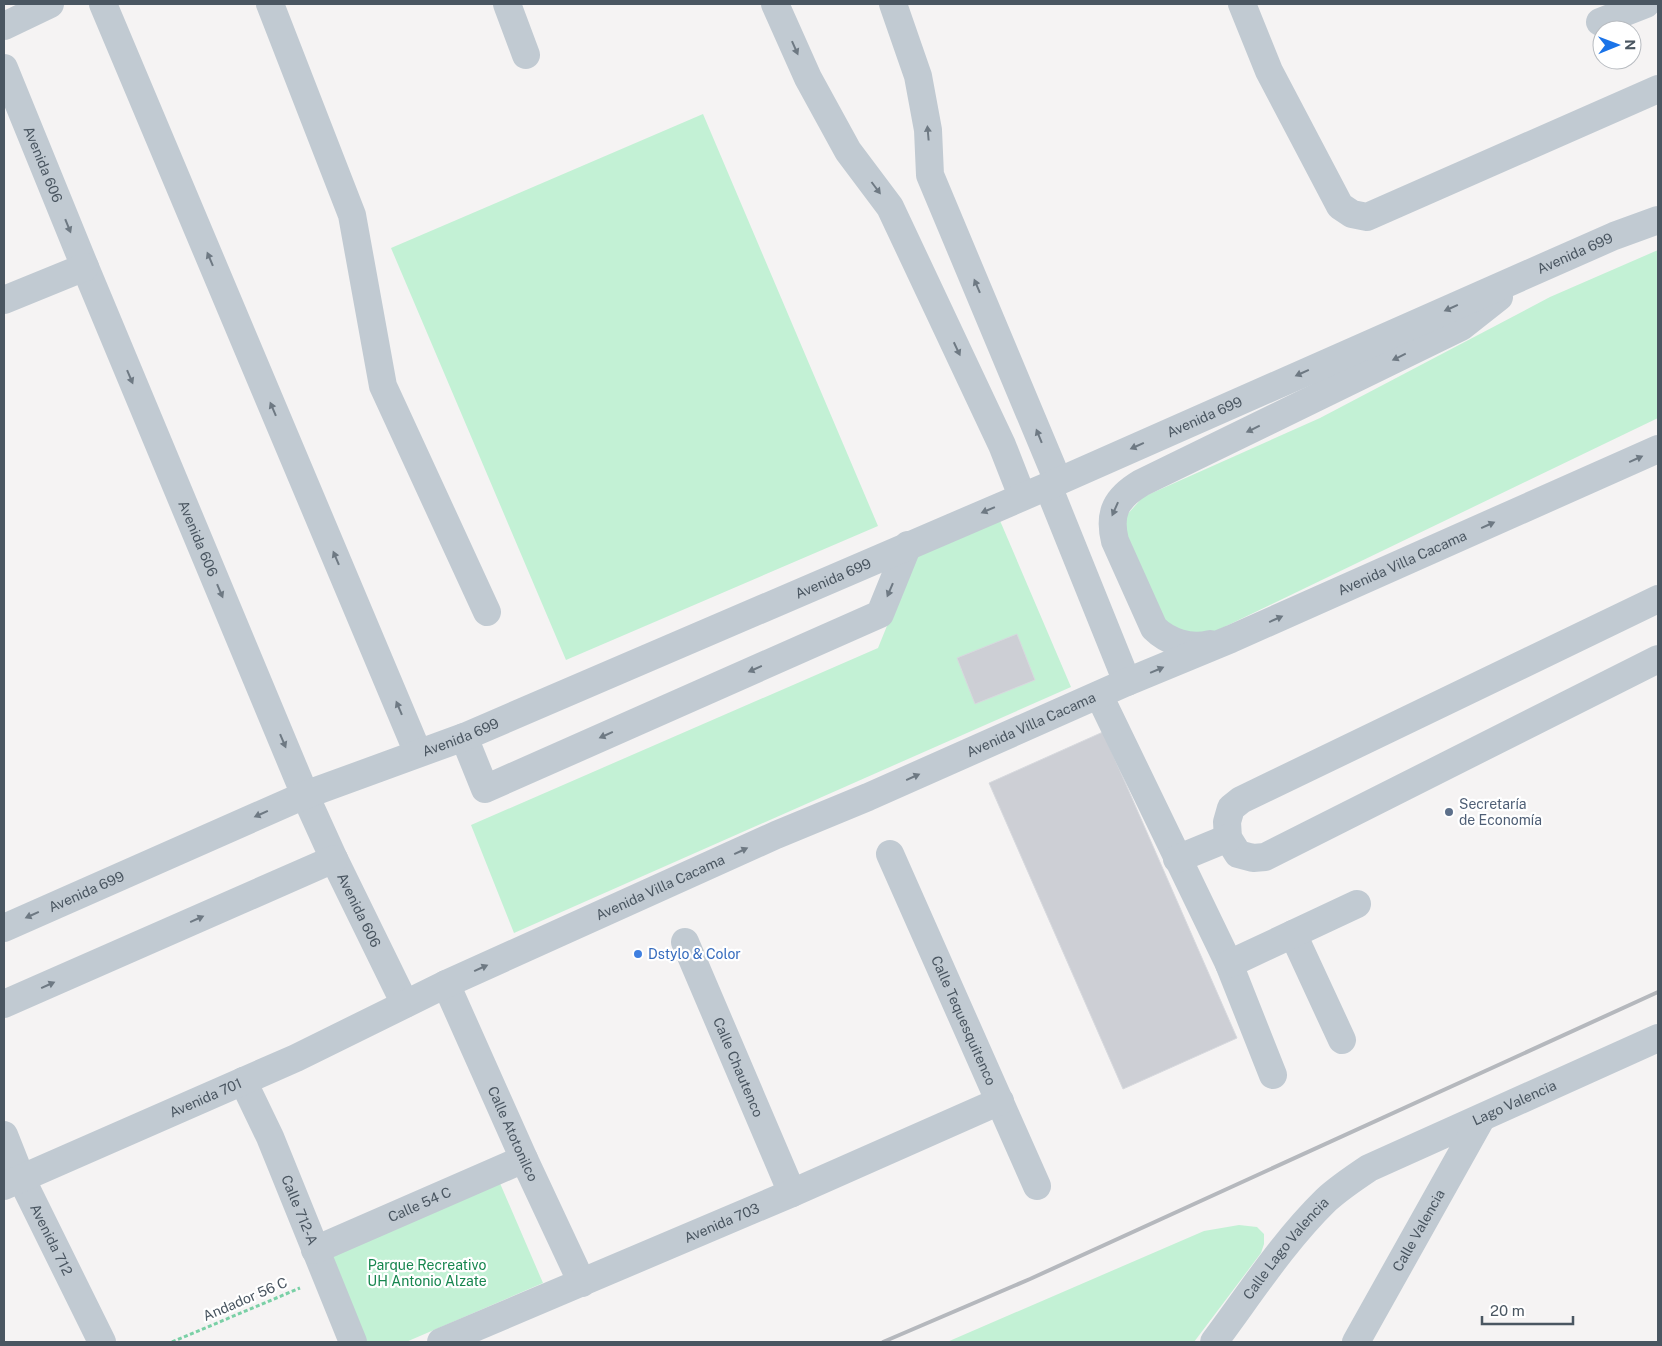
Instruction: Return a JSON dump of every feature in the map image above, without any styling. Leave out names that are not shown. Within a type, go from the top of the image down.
[{"type":"street","points":[[4,26],[50,4]]},
{"type":"street","points":[[103,4],[418,753]]},
{"type":"street","points":[[270,4],[352,215],[383,386],[487,612]]},
{"type":"street","points":[[507,4],[526,56]]},
{"type":"street","points":[[775,4],[808,78],[848,151],[890,207],[1002,445],[1022,496]]},
{"type":"street","points":[[893,4],[918,76],[928,130],[930,175],[1053,484],[1127,682]]},
{"type":"street","points":[[1242,4],[1273,79],[1340,206],[1352,214],[1367,217],[1658,89]]},
{"type":"street","points":[[1605,20],[1646,4]]},
{"type":"street","name":"Avenida 606","points":[[7,85],[305,794],[334,859],[405,1004]]},
{"type":"street","name":"Avenida 699","points":[[4,928],[305,794],[464,737],[1053,484],[1614,236],[1658,220]]},
{"type":"street","points":[[4,300],[85,267]]},
{"type":"street","points":[[1231,639],[1205,645],[1176,642],[1163,637],[1154,628],[1114,542],[1112,517],[1118,502],[1128,491],[1141,483],[1461,327],[1527,274]]},
{"type":"street","name":"Avenida Villa Cacama","points":[[405,1004],[776,835],[868,797],[1127,682],[1231,639],[1658,449]]},
{"type":"street","points":[[464,737],[485,788],[880,614],[908,545]]},
{"type":"street","points":[[1658,599],[1241,800],[1231,808],[1227,822],[1228,838],[1238,854],[1253,858],[1265,857],[1658,659]]},
{"type":"street","points":[[1099,695],[1229,964],[1273,1075]]},
{"type":"street","points":[[1178,859],[1228,838]]},
{"type":"street","name":"Calle Tequesquitenco","points":[[890,854],[1037,1186]]},
{"type":"street","points":[[4,1004],[334,859]]},
{"type":"street","points":[[1229,964],[1356,904]]},
{"type":"street","points":[[1292,934],[1342,1040]]},
{"type":"street","name":"Calle Chautenco","points":[[685,942],[792,1193]]},
{"type":"street","name":"Calle Atotonilco","points":[[446,984],[582,1283]]},
{"type":"street","name":"Avenida 701","points":[[13,1182],[296,1058],[405,1004]]},
{"type":"street","name":"Lago Valencia","points":[[1369,1168],[1658,1038]]},
{"type":"street","name":"Calle 712-A","points":[[243,1081],[270,1137],[353,1342]]},
{"type":"street","name":"Avenida 703","points":[[441,1342],[792,1193],[1000,1101]]},
{"type":"street","name":"Calle Valencia","points":[[1356,1342],[1481,1118]]},
{"type":"street","name":"Avenida 712","points":[[4,1135],[13,1182],[102,1342]]},
{"type":"street","name":"Calle 54 C","points":[[315,1250],[524,1159]]},
{"type":"street","name":"Calle Lago Valencia","points":[[1214,1342],[1299,1228],[1327,1199],[1369,1168]]},
{"type":"path","name":"Andador 56 C","points":[[172,1342],[326,1276]]},
{"type":"green space","points":[[703,114],[878,526],[566,660],[391,248]]},
{"type":"green space","points":[[1658,250],[1658,418],[1195,641],[1173,638],[1122,538],[1124,518],[1143,497],[1320,418],[1550,297]]},
{"type":"green space","points":[[998,516],[1071,687],[514,933],[471,825],[878,648],[917,552]]},
{"type":"green space","name":"Parque Recreativo UH Antonio Alzate","points":[[499,1181],[543,1283],[406,1342],[360,1342],[323,1257]]},
{"type":"green space","points":[[1239,1225],[1257,1227],[1264,1234],[1264,1244],[1261,1253],[1194,1342],[947,1342],[1204,1231]]},
{"type":"building","points":[[1017,634],[1035,680],[975,704],[957,658]]},
{"type":"building","points":[[1103,732],[1237,1038],[1123,1089],[989,783]]},
{"type":"railway","points":[[883,1342],[1030,1279],[1658,992]]},
{"type":"place","name":"Secretaría de Economía","points":[[1449,812]]},
{"type":"place","name":"Dstylo & Color","points":[[638,954]]}]
